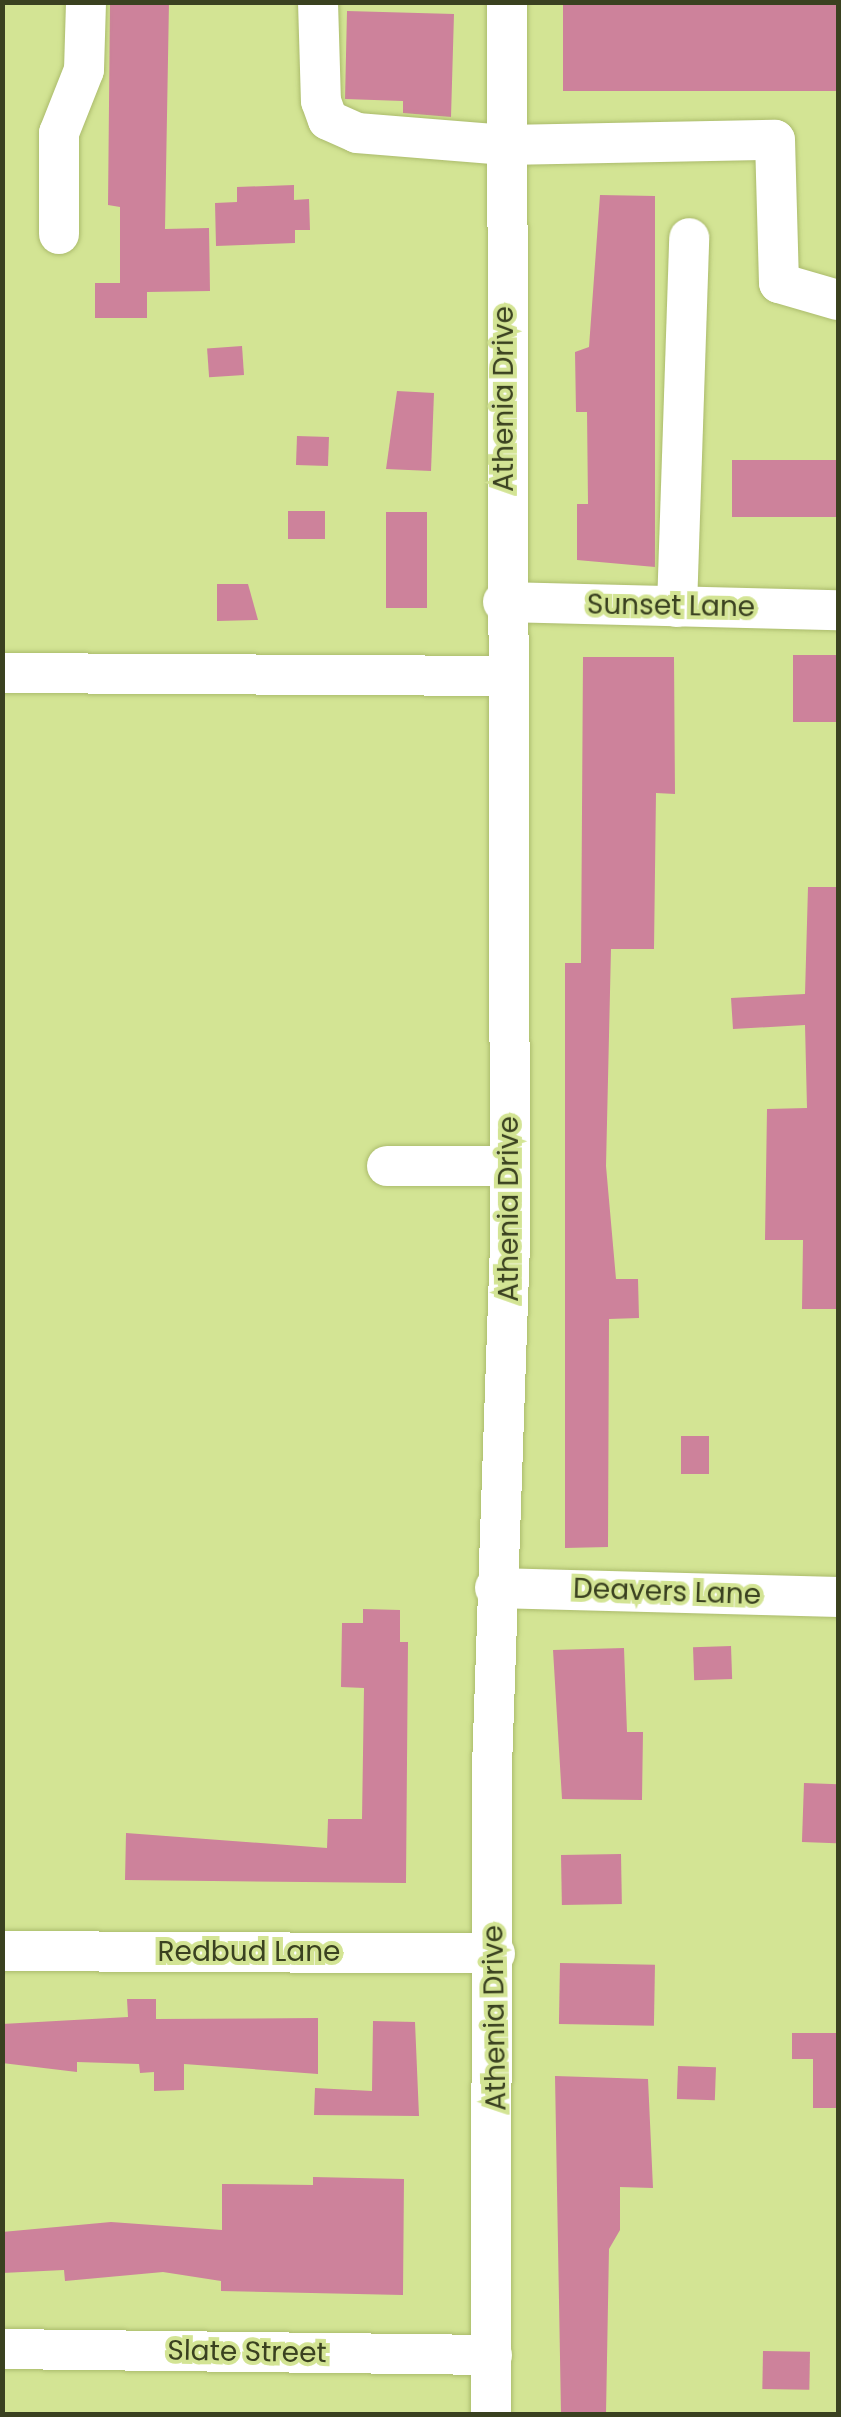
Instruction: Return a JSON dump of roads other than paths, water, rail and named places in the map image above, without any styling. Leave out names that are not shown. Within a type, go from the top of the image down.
[{"type":"street","points":[[59,234],[59,134],[84,70],[86,2]]},
{"type":"street","points":[[318,2],[328,120],[356,134],[506,145],[774,140],[780,284],[838,300]]},
{"type":"street","name":"Athenia Drive","points":[[491,2414],[495,1588],[509,1166],[503,602],[507,2]]},
{"type":"street","points":[[678,606],[689,238]]},
{"type":"street","name":"Sunset Lane","points":[[503,602],[838,610]]},
{"type":"street","points":[[2,673],[504,676]]},
{"type":"street","points":[[386,1166],[509,1166]]},
{"type":"street","name":"Deavers Lane","points":[[495,1588],[838,1597]]},
{"type":"street","name":"Redbud Lane","points":[[2,1952],[495,1954]]},
{"type":"street","name":"Slate Street","points":[[2,2350],[492,2355]]}]
